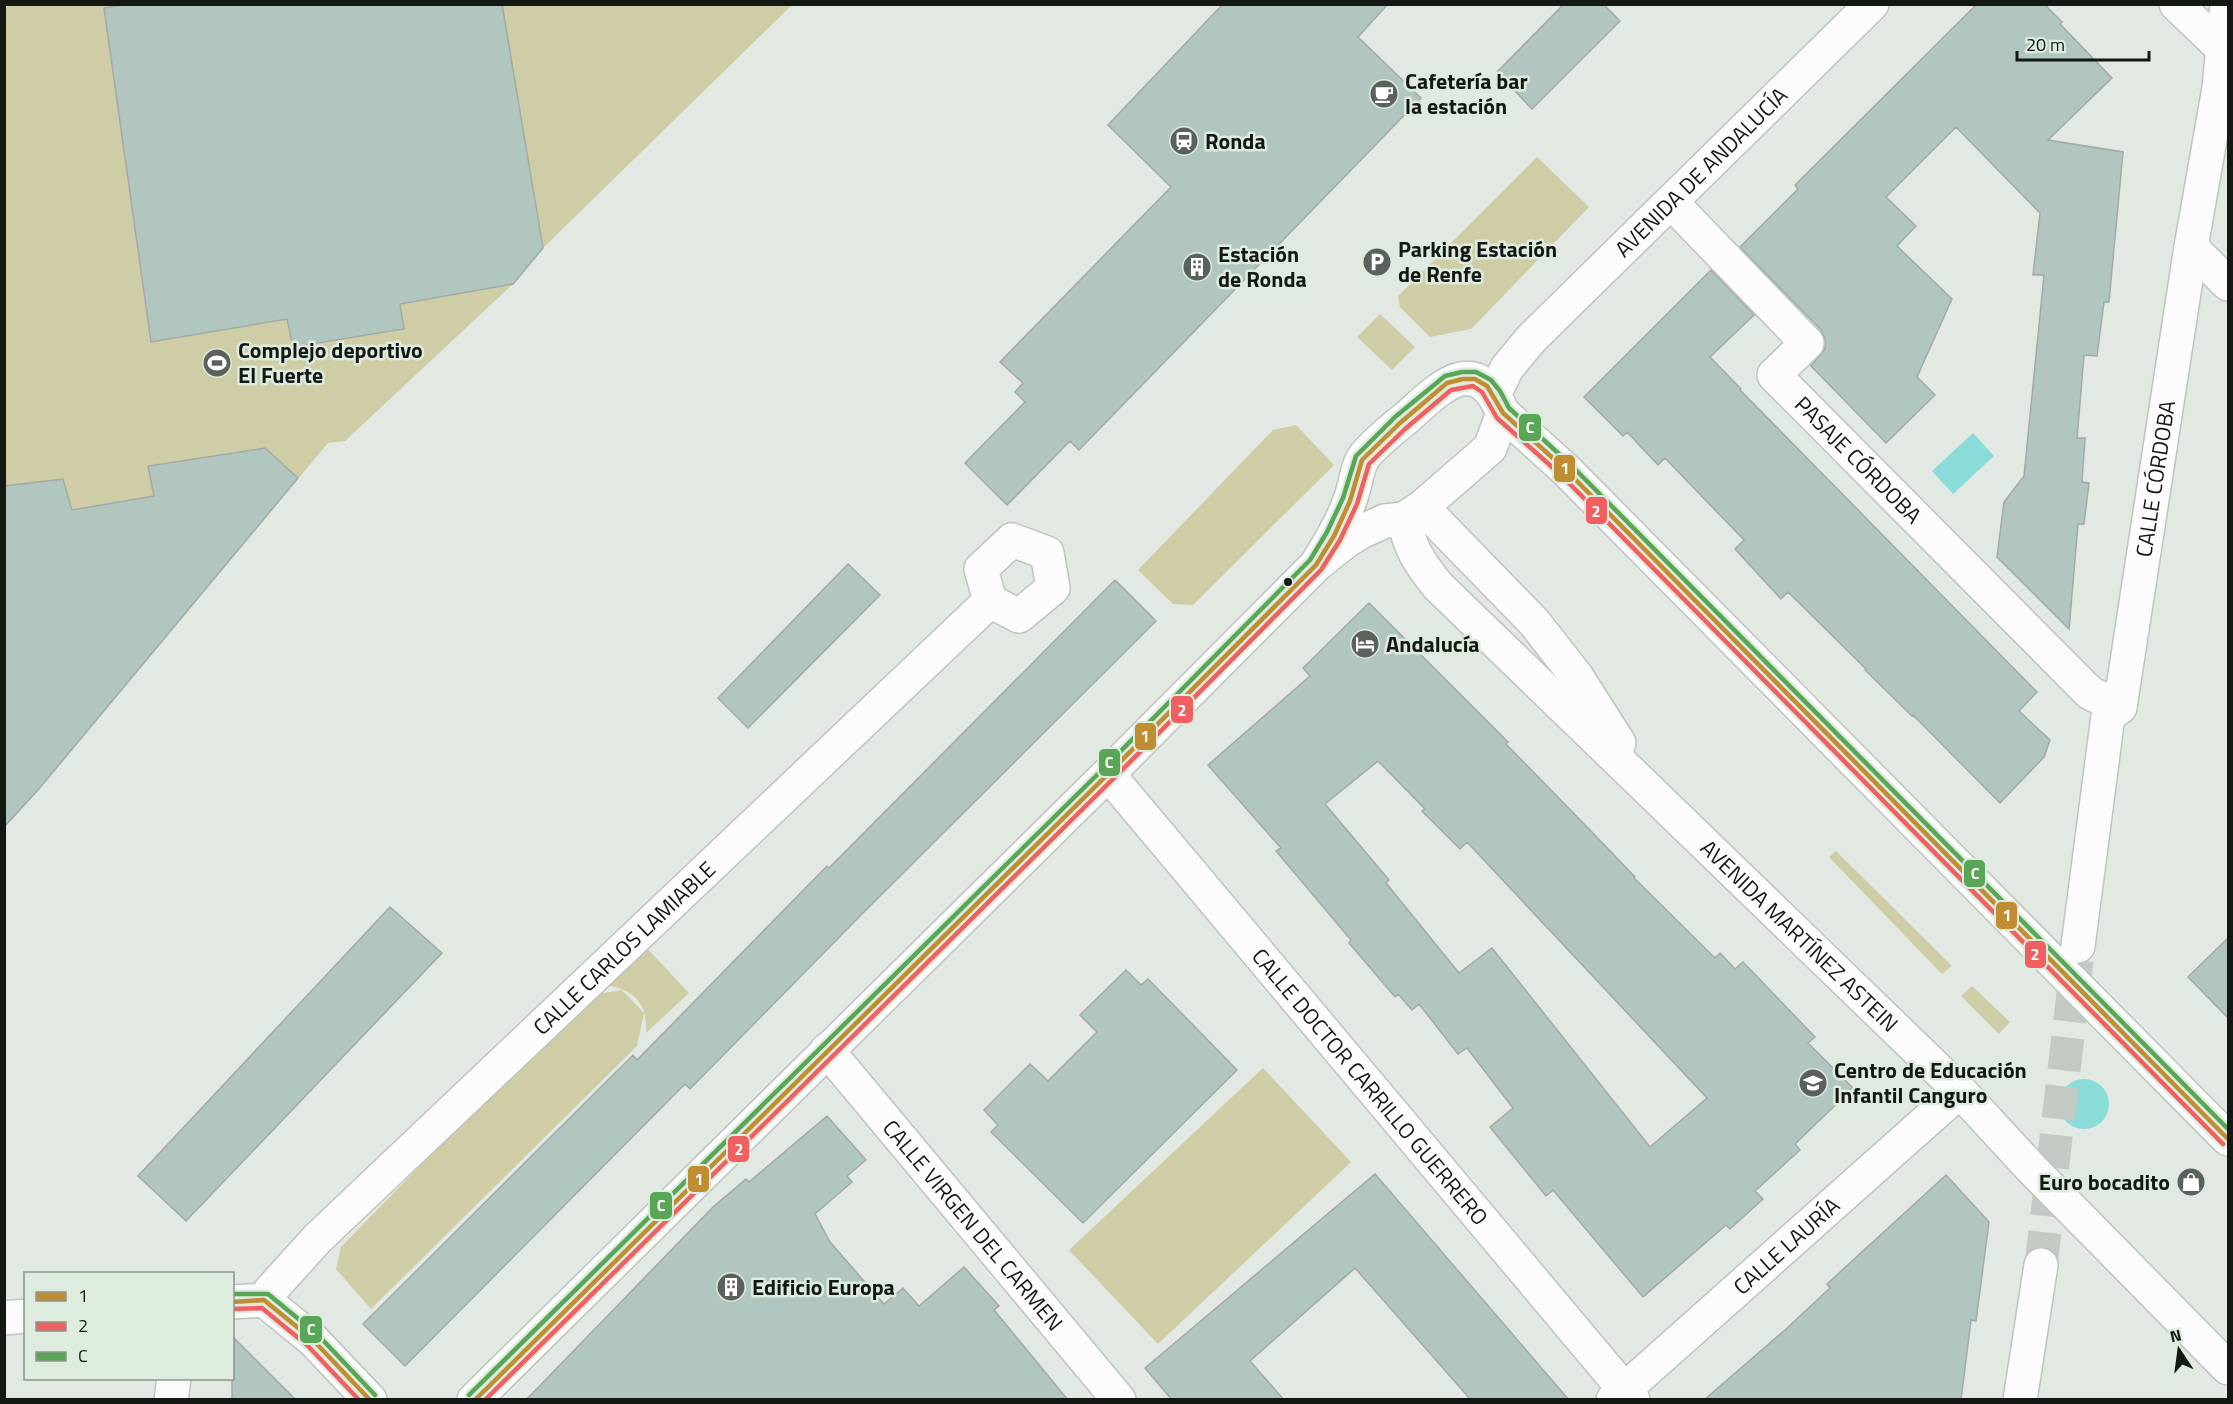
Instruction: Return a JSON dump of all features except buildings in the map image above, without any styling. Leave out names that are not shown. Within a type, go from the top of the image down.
[{"type":"street","name":"AVENIDA DE ANDALUCÍA","points":[[474,1400],[1108,774],[1316,565],[1363,531],[1404,516],[1490,448],[1507,368],[1531,339],[1872,4]]},
{"type":"street","points":[[2176,4],[2226,49]]},
{"type":"street","name":"CALLE CÓRDOBA","points":[[2078,946],[2108,716],[2120,707],[2192,247],[2226,49],[2228,4]]},
{"type":"street","name":"PASAJE CÓRDOBA","points":[[1672,203],[1807,343],[1774,375],[2090,693],[2120,707]]},
{"type":"street","points":[[2192,247],[2229,284]]},
{"type":"street","name":"AVENIDA DE ANDALUCÍA","points":[[1316,565],[1334,536],[1350,501],[1362,460],[1400,423],[1447,383],[1463,379],[1531,339]]},
{"type":"street","points":[[1463,379],[1475,379],[1486,386],[1498,404],[2229,1138]]},
{"type":"street","points":[[1356,481],[1361,503],[1372,516],[1404,516]]},
{"type":"street","name":"AVENIDA MARTÍNEZ ASTEIN","points":[[1404,516],[1408,542],[1424,569],[1438,586],[1960,1091],[2024,1161],[2229,1368]]},
{"type":"street","name":"AVENIDA MARTÍNEZ ASTEIN","points":[[1404,516],[1534,622],[1577,677],[1648,787]]},
{"type":"street","name":"CALLE CARLOS LAMIABLE","points":[[264,1300],[317,1239],[990,601]]},
{"type":"street","name":"CALLE DOCTOR CARRILLO GUERRERO","points":[[1108,774],[1623,1396]]},
{"type":"street","name":"CALLE VIRGEN DEL CARMEN","points":[[827,1050],[1119,1400]]},
{"type":"street","name":"CALLE LAURÍA","points":[[1623,1396],[1960,1091]]},
{"type":"street","points":[[2020,1400],[2041,1265]]},
{"type":"street","points":[[234,1302],[264,1300],[313,1340],[370,1400]]},
{"type":"street","points":[[4,1318],[24,1316]]},
{"type":"street","points":[[171,1400],[174,1380]]},
{"type":"shaded area","name":"Complejo deportivo El Fuerte","points":[[5,5],[792,5],[543,248],[513,284],[345,441],[328,443],[5,827]]},
{"type":"shaded area","points":[[1537,157],[1589,207],[1471,329],[1430,337],[1400,307],[1398,296]]},
{"type":"shaded area","points":[[1380,314],[1415,347],[1392,370],[1357,337]]},
{"type":"shaded area","points":[[1296,425],[1334,465],[1193,605],[1173,604],[1138,570],[1273,430]]},
{"type":"shaded area","points":[[1836,851],[1952,966],[1942,974],[1829,857]]},
{"type":"shaded area","points":[[642,943],[689,993],[646,1033],[644,1011],[634,996],[619,988],[598,984]]},
{"type":"shaded area","points":[[1972,986],[2010,1022],[1999,1034],[1961,996]]},
{"type":"shaded area","points":[[622,990],[644,1013],[637,1046],[371,1309],[336,1269],[341,1247],[573,1009],[597,994]]},
{"type":"shaded area","points":[[1263,1068],[1351,1162],[1158,1344],[1069,1250]]},
{"type":"water","points":[[1973,433],[1994,456],[1953,494],[1932,471]]},
{"type":"water","points":[[2084,1079],[2093,1081],[2104,1090],[2109,1104],[2107,1113],[2098,1124],[2084,1129],[2075,1127],[2064,1118],[2059,1104],[2061,1095],[2070,1084]]},
{"type":"tunnel","points":[[2041,1265],[2077,960]]},
{"type":"transit line","name":"C","points":[[469,1395],[1103,769],[1310,560],[1327,532],[1343,498],[1356,456],[1395,417],[1445,376],[1462,372],[1476,372],[1491,380],[1509,408],[1571,465],[2228,1129]]},
{"type":"transit line","name":"1","points":[[475,1400],[1316,565],[1334,536],[1350,501],[1362,460],[1400,423],[1447,383],[1463,379],[1475,379],[1487,386],[1503,413],[1566,470],[2228,1139]]},
{"type":"transit line","name":"2","points":[[485,1400],[1321,570],[1340,540],[1357,504],[1369,464],[1405,429],[1451,390],[1473,386],[1482,392],[1497,418],[1561,475],[2223,1144]]},
{"type":"transit line","name":"C","points":[[234,1294],[268,1294],[318,1335],[375,1395]]},
{"type":"transit line","name":"1","points":[[234,1302],[264,1300],[313,1340],[370,1400]]},
{"type":"transit line","name":"2","points":[[234,1309],[262,1308],[308,1346],[359,1400]]},
{"type":"place","name":"Cafetería bar la estación","points":[[1384,94]]},
{"type":"place","name":"Ronda","points":[[1184,141]]},
{"type":"place","name":"Parking Estación de Renfe","points":[[1377,262]]},
{"type":"place","name":"Estación de Ronda","points":[[1197,267]]},
{"type":"place","name":"Complejo deportivo El Fuerte","points":[[217,363]]},
{"type":"place","name":"Andalucía","points":[[1365,644]]},
{"type":"place","name":"Centro de Educación Infantil Canguro","points":[[1813,1083]]},
{"type":"place","name":"Euro bocadito","points":[[2191,1182]]},
{"type":"place","name":"Edificio Europa","points":[[731,1287]]}]
